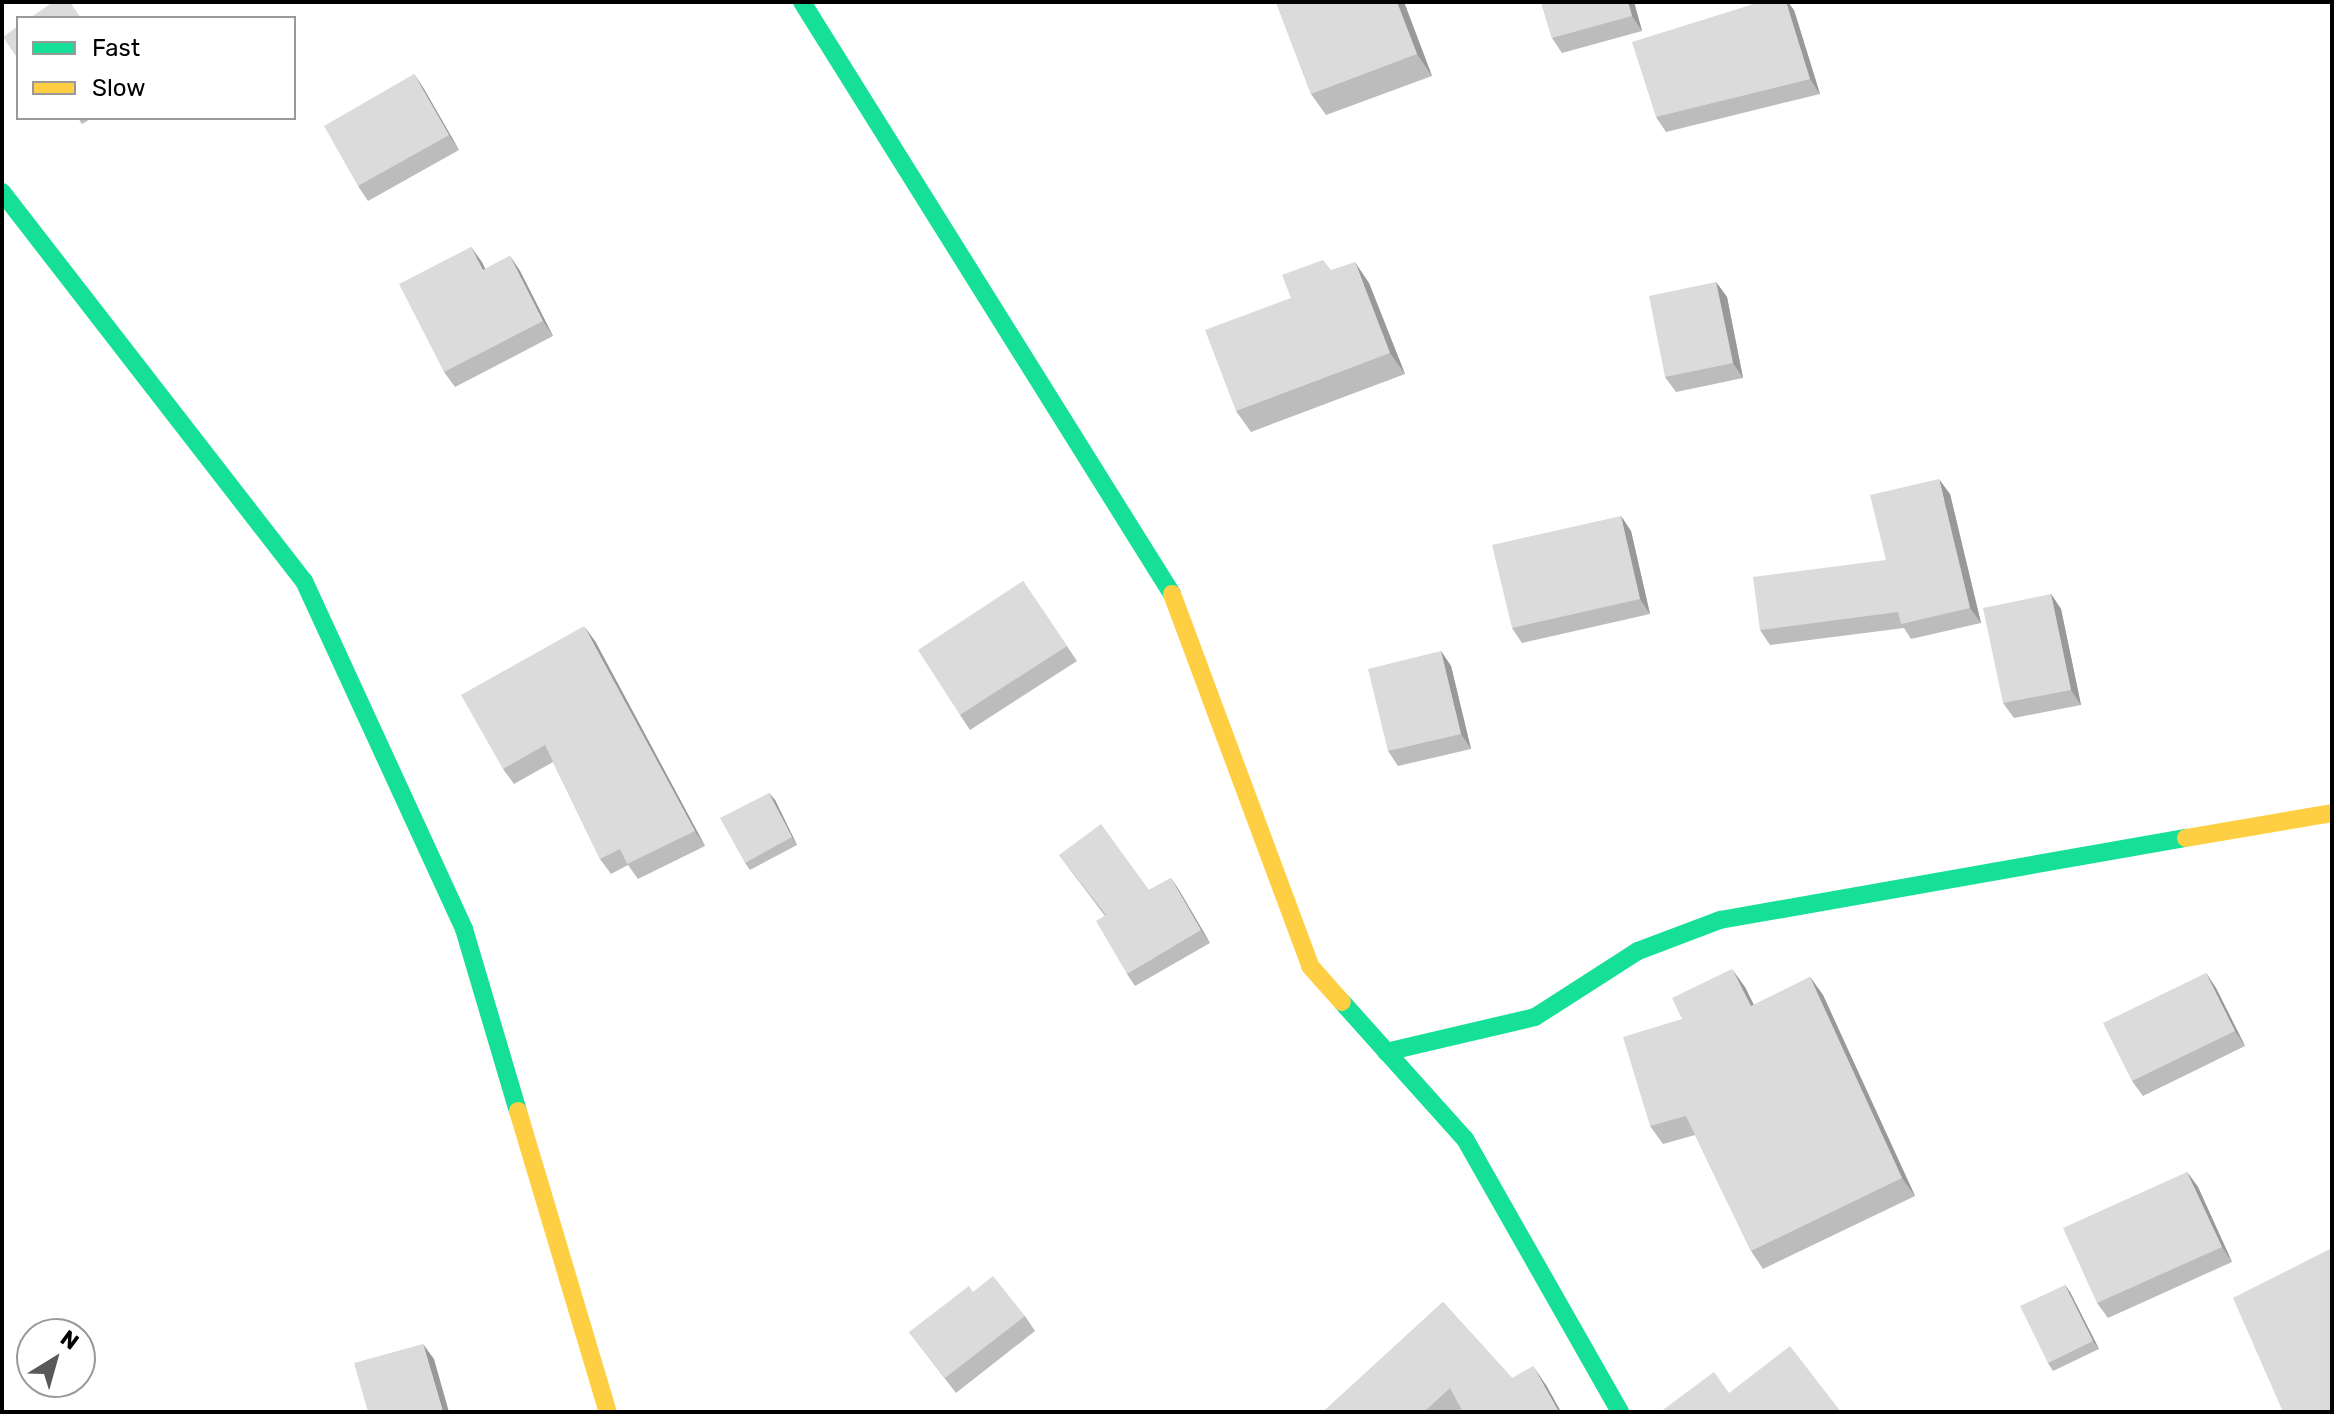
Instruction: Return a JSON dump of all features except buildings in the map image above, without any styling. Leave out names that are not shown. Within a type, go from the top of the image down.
[{"type":"street","points":[[802,2],[1177,602],[1310,966],[1465,1139],[1620,1412]]},
{"type":"street","points":[[2,192],[304,581],[464,929],[608,1412]]},
{"type":"street","points":[[1386,1052],[1535,1017],[1638,951],[1720,920],[2332,813]]},
{"type":"traffic: fast","points":[[802,2],[1172,594]]},
{"type":"traffic: fast","points":[[2,192],[304,581],[464,929],[518,1111]]},
{"type":"traffic: fast","points":[[1386,1052],[1535,1017],[1638,951],[1720,920],[2186,838]]},
{"type":"traffic: fast","points":[[1342,1002],[1465,1139],[1620,1412]]},
{"type":"traffic: slow","points":[[1172,594],[1310,966],[1342,1002]]},
{"type":"traffic: slow","points":[[2186,838],[2332,813]]},
{"type":"traffic: slow","points":[[518,1111],[608,1412]]}]
